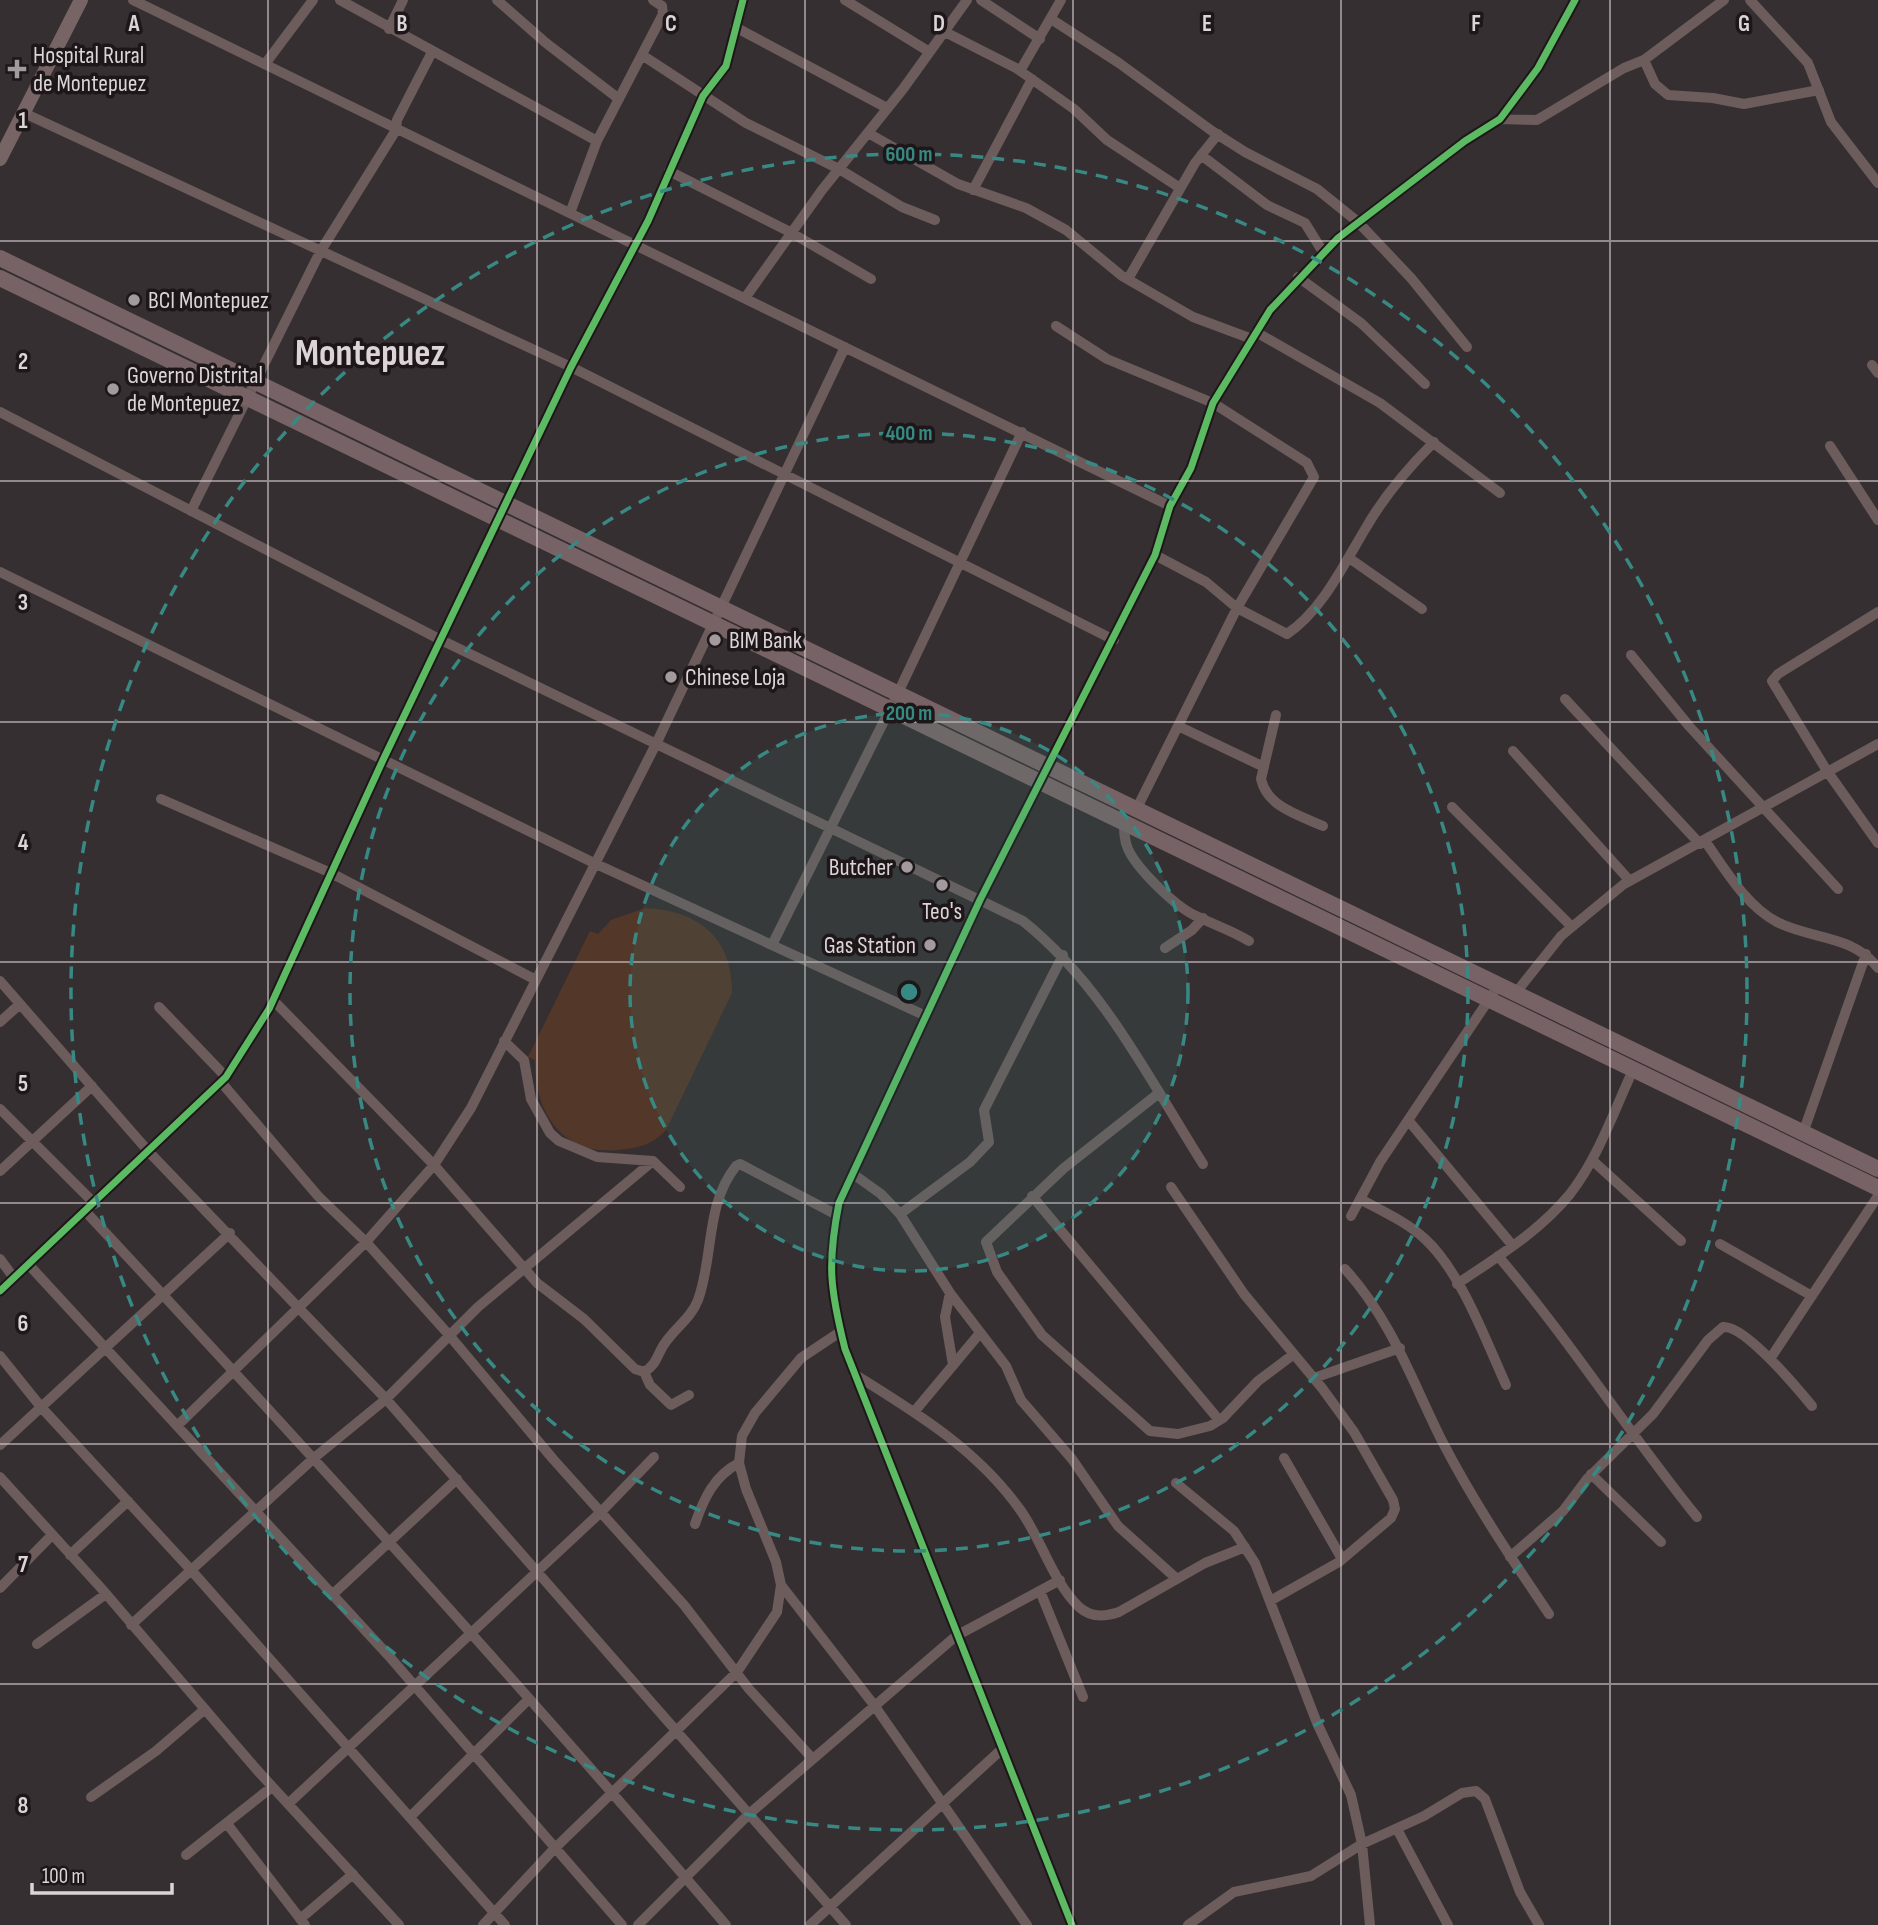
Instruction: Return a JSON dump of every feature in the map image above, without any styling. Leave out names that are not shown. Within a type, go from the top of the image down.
[{"type":"main road","points":[[0,159],[81,0]]},
{"type":"main road","points":[[0,258],[253,381],[394,459],[503,513],[1494,993],[1633,1070],[1878,1188]]},
{"type":"main road","points":[[0,278],[246,397],[394,459]]},
{"type":"main road","points":[[132,342],[139,325]]},
{"type":"main road","points":[[1511,1002],[1878,1169]]},
{"type":"street","points":[[133,0],[1170,506]]},
{"type":"street","points":[[265,64],[313,0]]},
{"type":"street","points":[[340,0],[597,141]]},
{"type":"street","points":[[389,29],[403,0]]},
{"type":"street","points":[[497,0],[546,43],[620,99]]},
{"type":"street","points":[[570,213],[597,141],[663,14],[662,6],[653,0]]},
{"type":"street","points":[[0,1291],[95,1204],[224,1079],[273,1000],[383,760],[503,513],[570,367],[648,221],[703,96],[721,76],[743,0]]},
{"type":"street","points":[[845,0],[928,51]]},
{"type":"street","points":[[981,0],[1040,39]]},
{"type":"street","points":[[1020,71],[1061,0]]},
{"type":"street","points":[[1072,1925],[853,1373],[832,1294],[830,1249],[837,1215],[853,1174],[980,900],[1155,555],[1170,506],[1191,468],[1213,403],[1254,335],[1298,277],[1323,252],[1358,222],[1500,119],[1538,68],[1575,0]]},
{"type":"street","points":[[1500,119],[1537,120],[1624,68],[1644,60],[1724,0]]},
{"type":"street","points":[[1750,0],[1808,63],[1831,122],[1878,183]]},
{"type":"street","points":[[745,298],[790,232],[887,108],[965,1]]},
{"type":"street","points":[[1051,19],[1119,63],[1245,152],[1317,189],[1358,222],[1410,278],[1466,347]]},
{"type":"street","points":[[735,27],[887,108]]},
{"type":"street","points":[[943,31],[1020,71],[1074,109],[1107,141],[1180,188]]},
{"type":"street","points":[[191,511],[253,381],[320,252],[397,130],[397,120],[432,52]]},
{"type":"street","points":[[642,55],[746,123],[839,169],[902,206],[935,220]]},
{"type":"street","points":[[1644,60],[1655,84],[1668,94],[1744,104],[1819,90]]},
{"type":"street","points":[[973,190],[1032,79]]},
{"type":"street","points":[[24,113],[570,367],[957,564],[1114,640]]},
{"type":"street","points":[[868,133],[973,190],[1026,208],[1066,230],[1128,279],[1193,317],[1254,335],[1380,403],[1500,493]]},
{"type":"street","points":[[1128,279],[1180,188],[1218,134]]},
{"type":"street","points":[[1201,155],[1267,205],[1305,223],[1323,252]]},
{"type":"street","points":[[669,171],[790,232],[871,279]]},
{"type":"street","points":[[1298,277],[1360,323],[1425,384]]},
{"type":"street","points":[[1056,326],[1107,359],[1213,403],[1307,463],[1314,477],[1237,608],[1130,816],[1127,847],[1136,862],[1172,899],[1203,918],[1249,940]]},
{"type":"street","points":[[177,1426],[235,1373],[366,1242],[434,1165],[471,1108],[656,744],[845,347]]},
{"type":"street","points":[[0,412],[441,640],[1023,921],[1063,955],[1118,1026],[1203,1164]]},
{"type":"street","points":[[772,945],[1022,432]]},
{"type":"street","points":[[1155,555],[1206,582],[1237,608],[1287,634],[1314,606],[1349,558],[1389,491],[1434,442]]},
{"type":"street","points":[[1830,446],[1878,520]]},
{"type":"street","points":[[1349,558],[1422,609]]},
{"type":"street","points":[[0,572],[594,863],[926,1016]]},
{"type":"street","points":[[1878,612],[1777,674],[1772,681],[1827,771],[1878,843]]},
{"type":"street","points":[[1631,655],[1689,726],[1838,889]]},
{"type":"street","points":[[1565,699],[1703,843],[1737,884],[1775,921],[1850,944],[1866,954],[1878,968]]},
{"type":"street","points":[[1276,715],[1261,779],[1270,800],[1322,826]]},
{"type":"street","points":[[1178,726],[1264,767]]},
{"type":"street","points":[[1511,1002],[1571,926],[1630,881],[1878,744]]},
{"type":"street","points":[[1513,751],[1630,881]]},
{"type":"street","points":[[161,799],[331,873],[536,980]]},
{"type":"street","points":[[1452,807],[1571,926]]},
{"type":"street","points":[[1166,948],[1192,930],[1203,918]]},
{"type":"street","points":[[1803,1133],[1866,954]]},
{"type":"street","points":[[900,1214],[970,1162],[989,1142],[984,1110],[1063,955]]},
{"type":"street","points":[[0,981],[149,1152],[230,1233],[386,1399],[846,1925]]},
{"type":"street","points":[[1351,1216],[1408,1120],[1494,993]]},
{"type":"street","points":[[273,1000],[434,1165],[548,1293],[584,1319],[635,1369],[644,1372],[650,1385],[671,1405],[689,1395]]},
{"type":"street","points":[[0,1022],[20,1004]]},
{"type":"street","points":[[159,1007],[224,1079],[318,1196],[366,1242],[449,1335],[684,1605],[737,1672],[812,1758]]},
{"type":"street","points":[[504,1041],[524,1060],[531,1098],[550,1133],[559,1141],[597,1157],[653,1161],[680,1187]]},
{"type":"street","points":[[1457,1284],[1542,1224],[1570,1193],[1592,1160],[1633,1070]]},
{"type":"street","points":[[0,1171],[92,1086]]},
{"type":"street","points":[[1159,1093],[1032,1196],[986,1242],[985,1247],[997,1272],[1042,1335],[1150,1432],[1178,1434],[1199,1430],[1219,1420],[1258,1381],[1294,1354]]},
{"type":"street","points":[[0,1110],[95,1204]]},
{"type":"street","points":[[1408,1120],[1513,1246]]},
{"type":"street","points":[[1592,1160],[1681,1241]]},
{"type":"street","points":[[131,1625],[314,1458],[386,1399],[449,1335],[524,1267],[653,1161]]},
{"type":"street","points":[[644,1372],[652,1367],[661,1349],[691,1314],[698,1298],[714,1215],[736,1166],[740,1164],[837,1215]]},
{"type":"street","points":[[853,1174],[881,1194],[900,1214],[950,1293],[1006,1366],[1021,1400],[1072,1459],[1118,1526],[1177,1579]]},
{"type":"street","points":[[1171,1187],[1238,1286],[1314,1378],[1354,1432],[1394,1500],[1395,1509],[1391,1518],[1342,1559],[1313,1579],[1270,1601]]},
{"type":"street","points":[[1032,1196],[1219,1420]]},
{"type":"street","points":[[1770,1359],[1878,1196]]},
{"type":"street","points":[[1360,1199],[1415,1230],[1428,1241],[1457,1284],[1506,1385]]},
{"type":"street","points":[[86,1212],[314,1458],[613,1793],[726,1925]]},
{"type":"street","points":[[0,1445],[230,1233]]},
{"type":"street","points":[[1720,1244],[1812,1296]]},
{"type":"street","points":[[1498,1256],[1538,1304],[1632,1435],[1697,1517]]},
{"type":"street","points":[[0,1259],[14,1278]]},
{"type":"street","points":[[29,1265],[415,1687],[622,1925]]},
{"type":"street","points":[[1345,1269],[1380,1311],[1443,1441],[1510,1557],[1549,1614]]},
{"type":"street","points":[[950,1293],[945,1317],[953,1365]]},
{"type":"street","points":[[1510,1557],[1563,1511],[1591,1475],[1676,1386],[1708,1340],[1723,1327],[1733,1329],[1770,1359],[1812,1406]]},
{"type":"street","points":[[483,1925],[554,1849],[678,1732],[737,1672],[777,1612],[781,1585],[776,1562],[746,1489],[739,1463],[742,1436],[755,1413],[801,1358],[840,1332]]},
{"type":"street","points":[[914,1412],[980,1333]]},
{"type":"street","points":[[1314,1378],[1400,1348]]},
{"type":"street","points":[[0,1356],[41,1407],[191,1570],[505,1925]]},
{"type":"street","points":[[853,1373],[914,1412],[972,1453],[984,1465],[1021,1511],[1060,1580],[1081,1609],[1105,1617],[1205,1563],[1245,1547]]},
{"type":"street","points":[[288,1804],[601,1512],[654,1457]]},
{"type":"street","points":[[1284,1458],[1342,1559]]},
{"type":"street","points":[[695,1524],[706,1494],[717,1480],[739,1463]]},
{"type":"street","points":[[1591,1475],[1661,1542]]},
{"type":"street","points":[[0,1477],[106,1594],[272,1787],[399,1925]]},
{"type":"street","points":[[332,1595],[457,1479]]},
{"type":"street","points":[[1176,1483],[1234,1531],[1255,1563],[1317,1723],[1351,1795],[1362,1844],[1370,1925]]},
{"type":"street","points":[[70,1555],[128,1501]]},
{"type":"street","points":[[0,1588],[51,1535]]},
{"type":"street","points":[[638,1925],[750,1814],[957,1636],[1060,1580]]},
{"type":"street","points":[[781,1585],[874,1705],[1027,1925]]},
{"type":"street","points":[[1040,1591],[1083,1697]]},
{"type":"street","points":[[37,1644],[106,1594]]},
{"type":"street","points":[[411,1816],[528,1699]]},
{"type":"street","points":[[91,1797],[156,1751],[205,1709]]},
{"type":"street","points":[[810,1925],[940,1802],[1002,1749]]},
{"type":"street","points":[[187,1855],[228,1825],[272,1787]]},
{"type":"street","points":[[1188,1925],[1234,1892],[1311,1876],[1362,1844],[1397,1829],[1462,1793],[1476,1791],[1485,1798],[1520,1892],[1539,1925]]},
{"type":"street","points":[[228,1825],[303,1922],[353,1874]]},
{"type":"street","points":[[1397,1829],[1448,1925]]},
{"type":"shaded area","points":[[645,908],[681,914],[709,931],[719,942],[726,957],[731,974],[732,993],[666,1130],[638,1147],[598,1150],[581,1145],[555,1126],[540,1097],[535,1060],[528,1057],[590,931],[598,934],[611,920]]},
{"type":"cycle path","points":[[0,1291],[226,1077],[269,1009],[383,760],[571,367],[648,221],[703,96],[726,66],[743,0]]},
{"type":"cycle path","points":[[1072,1925],[845,1349],[832,1276],[833,1243],[839,1203],[980,900],[1155,555],[1170,506],[1191,468],[1213,403],[1270,310],[1338,238],[1465,141],[1500,119],[1538,68],[1575,0]]},
{"type":"place","name":"Hospital Rural de Montepuez","points":[[17,69]]},
{"type":"place","name":"BCI Montepuez","points":[[134,300]]},
{"type":"place","name":"Governo Distrital de Montepuez","points":[[113,389]]},
{"type":"place","name":"BIM Bank","points":[[715,640]]},
{"type":"place","name":"Chinese Loja","points":[[671,677]]},
{"type":"place","name":"Butcher","points":[[907,867]]},
{"type":"place","name":"Teo's","points":[[942,885]]},
{"type":"place","name":"Gas Station","points":[[930,945]]},
{"type":"district","name":"Montepuez","points":[[370,353]]}]
